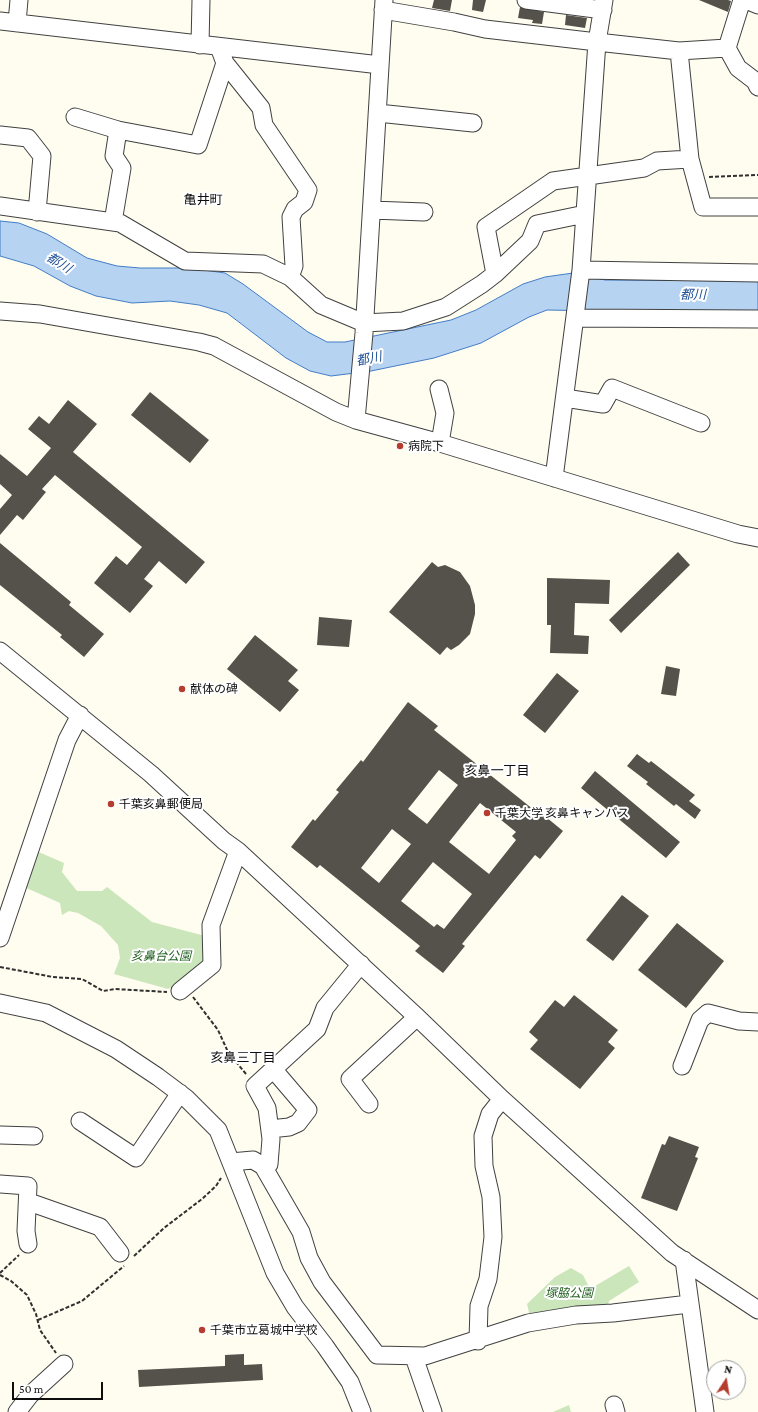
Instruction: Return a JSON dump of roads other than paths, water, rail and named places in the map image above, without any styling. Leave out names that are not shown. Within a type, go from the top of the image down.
[{"type":"street","points":[[17,23],[19,0]]},
{"type":"street","points":[[200,45],[201,0]]},
{"type":"street","points":[[526,0],[603,5],[597,42],[581,270],[554,478]]},
{"type":"street","points":[[742,0],[727,48],[738,68],[755,81],[758,87]]},
{"type":"street","points":[[746,0],[758,5]]},
{"type":"street","points":[[356,420],[361,375],[384,5],[485,29],[679,51],[727,48]]},
{"type":"street","points":[[0,21],[380,65]]},
{"type":"street","points":[[219,47],[225,63],[261,108],[264,125],[308,190],[304,202],[295,209],[290,217],[294,266],[290,277]]},
{"type":"street","points":[[679,51],[690,159],[703,207],[758,208]]},
{"type":"street","points":[[75,118],[118,130],[198,145],[225,63]]},
{"type":"street","points":[[378,113],[473,123]]},
{"type":"street","points":[[113,222],[122,168],[114,156],[118,130]]},
{"type":"street","points":[[0,135],[28,138],[42,156],[36,212]]},
{"type":"street","points":[[495,274],[486,227],[553,180],[588,174],[644,168],[657,161],[690,159]]},
{"type":"street","points":[[0,206],[120,223],[185,261],[263,264],[290,277],[321,305],[364,328],[403,321],[446,307],[495,274],[530,241],[537,224],[585,214]]},
{"type":"street","points":[[372,210],[424,212]]},
{"type":"street","points":[[581,270],[758,273]]},
{"type":"street","points":[[0,311],[40,314],[199,342],[214,346],[336,412],[356,420],[440,443],[738,534],[758,538]]},
{"type":"street","points":[[575,318],[758,319]]},
{"type":"street","points":[[565,398],[603,404],[612,388],[701,423]]},
{"type":"street","points":[[439,389],[445,413],[440,443]]},
{"type":"street","points":[[0,651],[151,774],[361,964],[502,1099],[672,1253],[758,1310]]},
{"type":"street","points":[[0,938],[67,740],[80,715]]},
{"type":"street","points":[[180,991],[212,965],[211,925],[238,852]]},
{"type":"street","points":[[263,1166],[269,1164],[271,1139],[270,1129],[267,1108],[255,1086],[317,1029],[325,1008],[361,964]]},
{"type":"street","points":[[0,1003],[46,1013],[116,1049],[180,1093],[218,1130],[275,1274],[295,1306],[350,1382],[362,1412]]},
{"type":"street","points":[[682,1066],[700,1020],[708,1013],[738,1021],[758,1022]]},
{"type":"street","points":[[368,1104],[350,1080],[417,1017]]},
{"type":"street","points":[[270,1129],[289,1127],[298,1123],[308,1110],[273,1069]]},
{"type":"street","points":[[80,1121],[136,1158],[180,1093]]},
{"type":"street","points":[[478,1341],[480,1306],[488,1279],[493,1237],[491,1197],[484,1166],[483,1136],[490,1114],[502,1099]]},
{"type":"street","points":[[0,1135],[34,1136]]},
{"type":"street","points":[[231,1162],[253,1160],[263,1166],[301,1232],[309,1258],[322,1282],[377,1355],[414,1357],[425,1356],[478,1341],[504,1330],[528,1323],[576,1315],[613,1313],[690,1304]]},
{"type":"street","points":[[0,1184],[28,1186],[29,1202],[26,1231],[28,1244]]},
{"type":"street","points":[[29,1202],[100,1227],[126,1258]]},
{"type":"street","points":[[684,1260],[705,1412]]},
{"type":"street","points":[[414,1357],[433,1412]]},
{"type":"street","points":[[17,1412],[30,1395],[64,1364]]},
{"type":"water","name":"都川","points":[[0,221],[19,223],[47,234],[87,258],[117,266],[140,268],[190,268],[225,273],[243,284],[308,332],[327,342],[345,342],[451,320],[476,310],[523,284],[545,277],[573,273],[605,280],[758,281],[758,314],[547,310],[529,317],[481,343],[434,358],[371,371],[331,376],[310,371],[286,358],[227,313],[199,305],[170,301],[132,303],[96,296],[70,286],[34,266],[0,256]]},
{"type":"place","name":"病院下","points":[[400,446]]},
{"type":"place","name":"献体の碑","points":[[182,689]]},
{"type":"place","name":"千葉亥鼻郵便局","points":[[111,804]]},
{"type":"place","name":"千葉大学 亥鼻キャンパス","points":[[487,813]]},
{"type":"place","name":"千葉市立葛城中学校","points":[[202,1330]]},
{"type":"district","name":"亀井町","points":[[203,200]]},
{"type":"district","name":"亥鼻一丁目","points":[[497,771]]},
{"type":"district","name":"亥鼻三丁目","points":[[243,1058]]},
{"type":"park label","name":"亥鼻台公園","points":[[161,956]]},
{"type":"park label","name":"塚脇公園","points":[[569,1293]]}]
